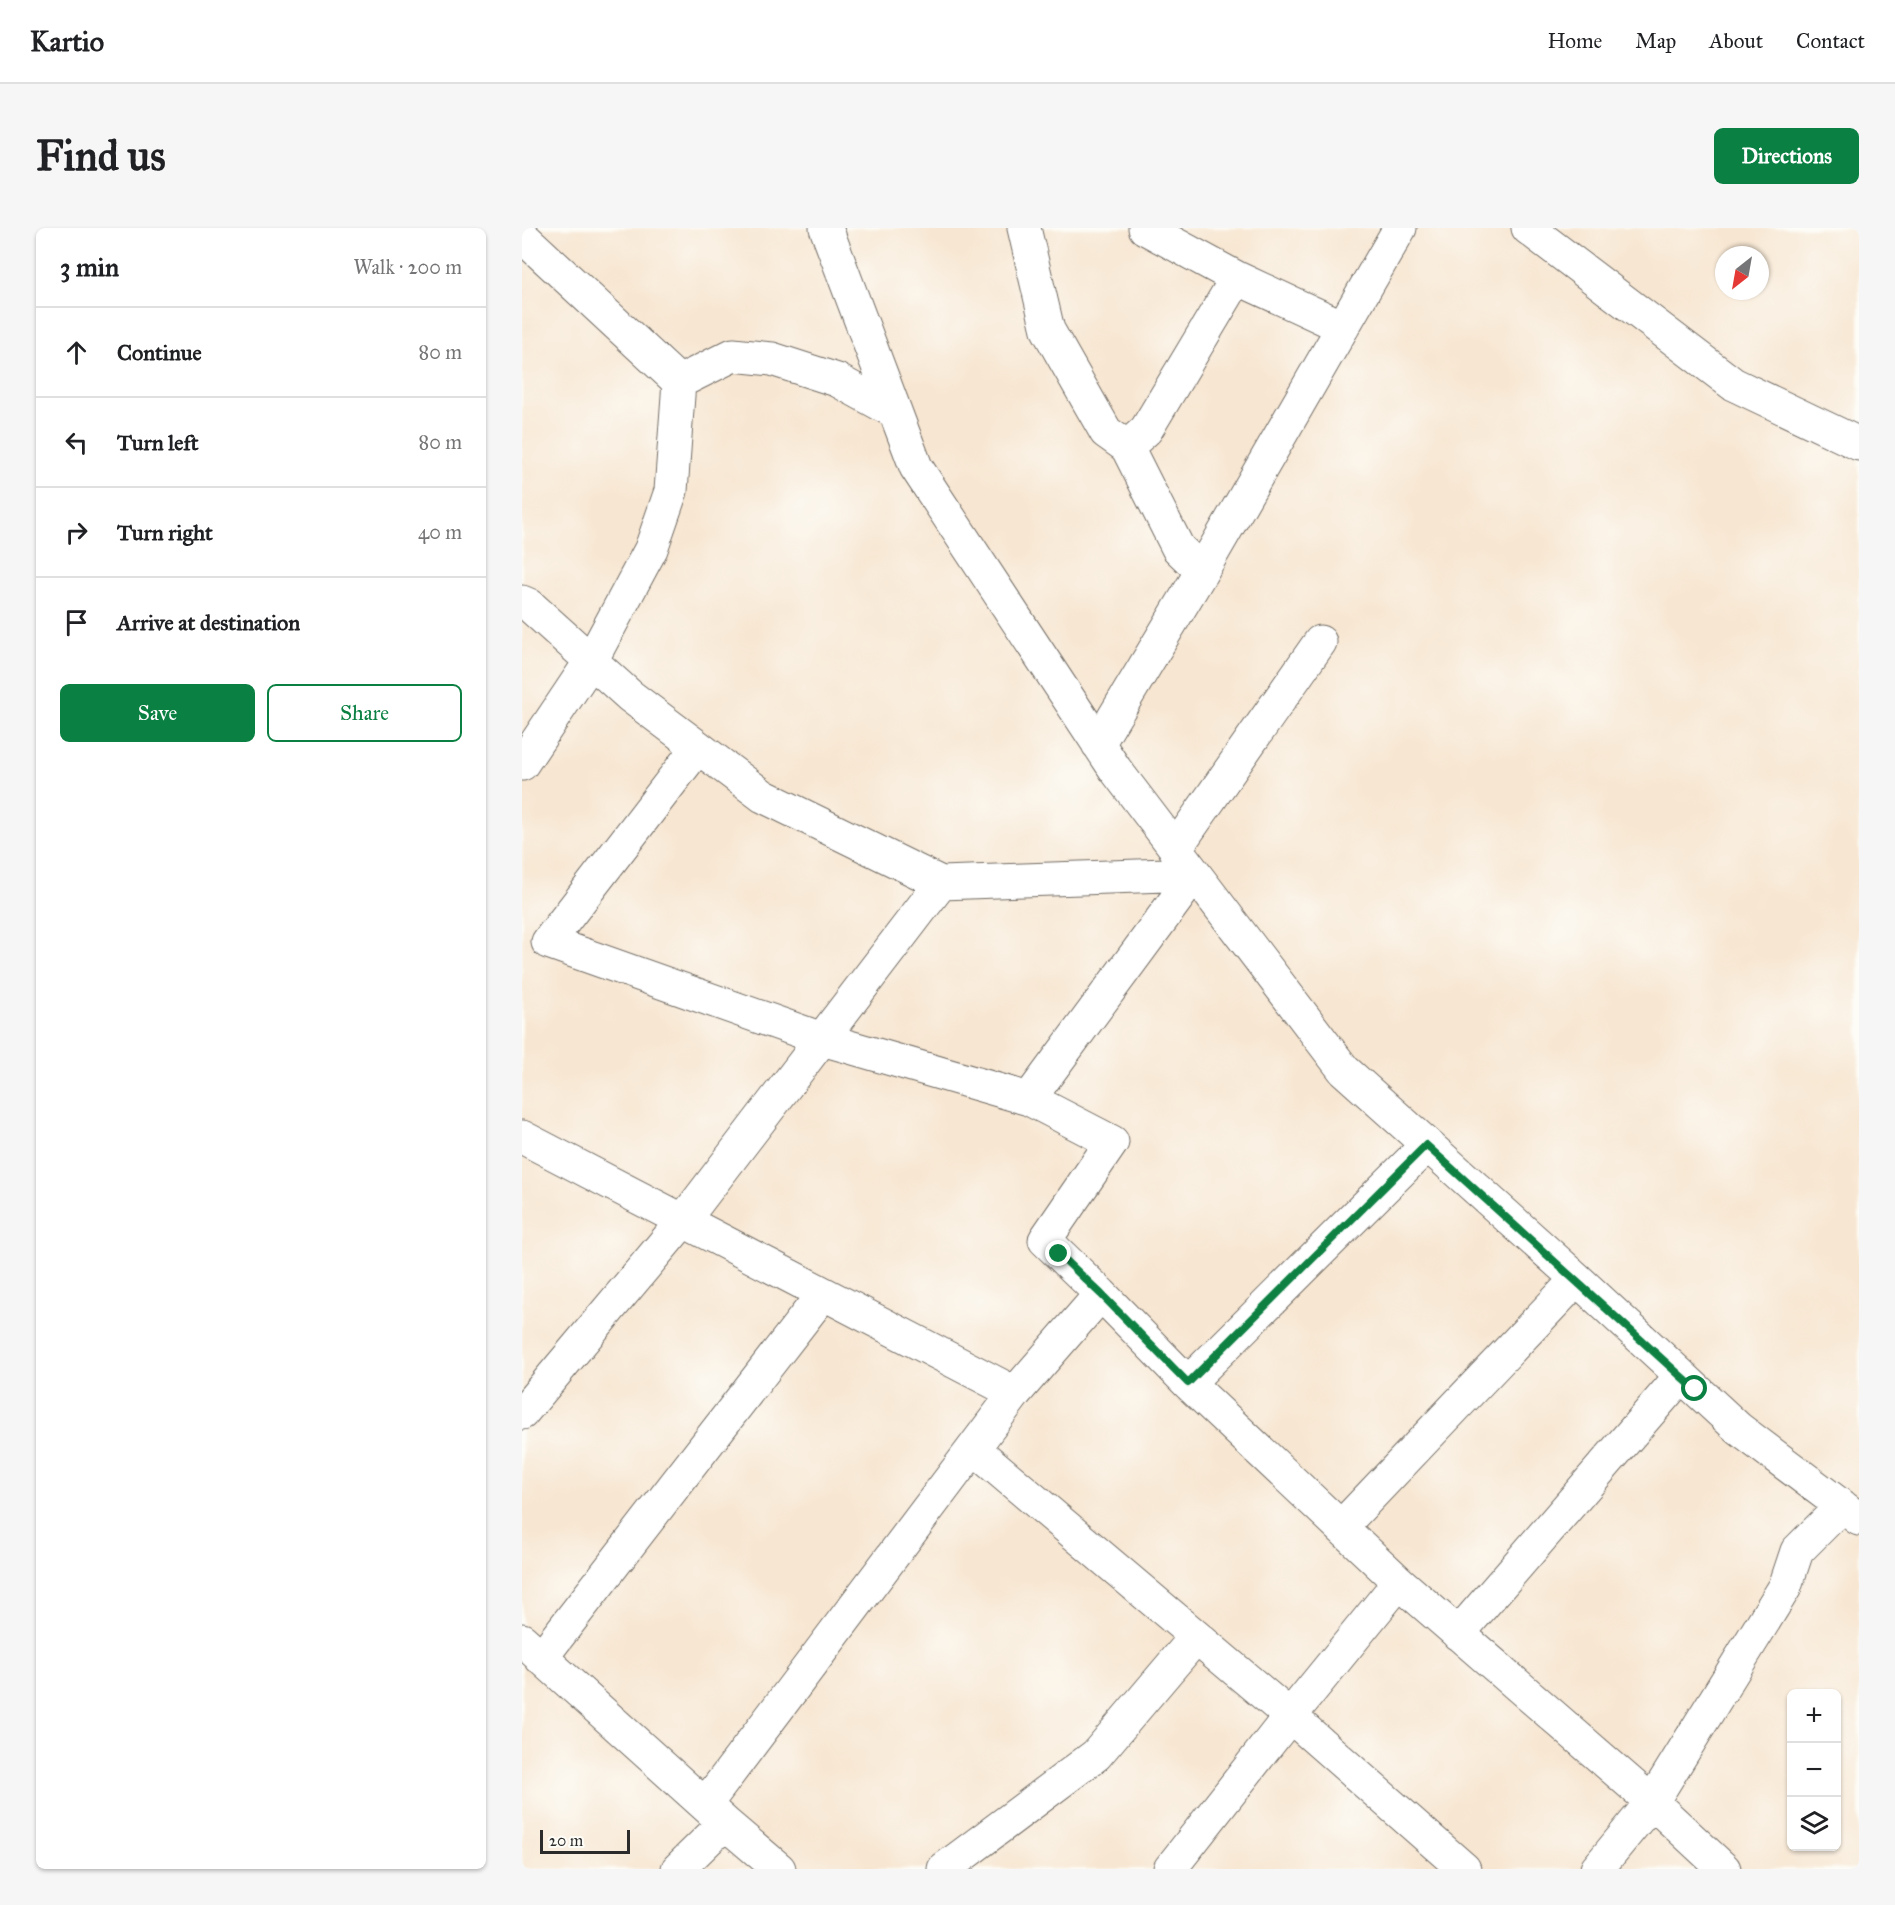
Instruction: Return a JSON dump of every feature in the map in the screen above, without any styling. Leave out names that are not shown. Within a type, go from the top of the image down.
[{"type":"street","points":[[826,228],[916,467],[1115,769],[1344,1070],[1739,1430],[1850,1513],[1797,1551],[1785,1587],[1652,1802],[1597,1869]]},
{"type":"street","points":[[1024,228],[1048,330],[1107,432],[1127,447],[1178,548],[1202,571]]},
{"type":"street","points":[[1145,228],[1237,278],[1342,327]]},
{"type":"street","points":[[1098,744],[1202,571],[1400,228]]},
{"type":"street","points":[[1528,228],[1733,384],[1859,444]]},
{"type":"street","points":[[522,236],[679,382]]},
{"type":"street","points":[[1127,447],[1146,430],[1237,278]]},
{"type":"street","points":[[679,382],[734,355],[772,359],[837,380],[895,412]]},
{"type":"street","points":[[522,764],[591,661],[651,549],[671,491],[679,382]]},
{"type":"street","points":[[522,602],[530,605],[630,696],[763,796],[941,883],[1185,861]]},
{"type":"street","points":[[1029,1099],[1185,861],[1320,642]]},
{"type":"street","points":[[698,747],[548,942],[822,1039],[1029,1099],[1112,1142],[1045,1240],[1188,1383],[1399,1582],[1652,1802],[1724,1869]]},
{"type":"street","points":[[522,1413],[682,1222],[941,883]]},
{"type":"street","points":[[522,1137],[1015,1394]]},
{"type":"street","points":[[1188,1383],[1426,1145]]},
{"type":"street","points":[[1341,1527],[1577,1280]]},
{"type":"street","points":[[779,1869],[532,1649],[823,1294]]},
{"type":"street","points":[[678,1869],[974,1449],[1015,1394],[1101,1294]]},
{"type":"street","points":[[1458,1634],[1681,1376]]},
{"type":"street","points":[[974,1449],[1290,1716],[1464,1869]]},
{"type":"street","points":[[1170,1869],[1399,1582]]},
{"type":"street","points":[[944,1869],[1096,1755],[1196,1637]]},
{"type":"route","points":[[1059,1254],[1188,1383],[1426,1145],[1695,1389]]}]
